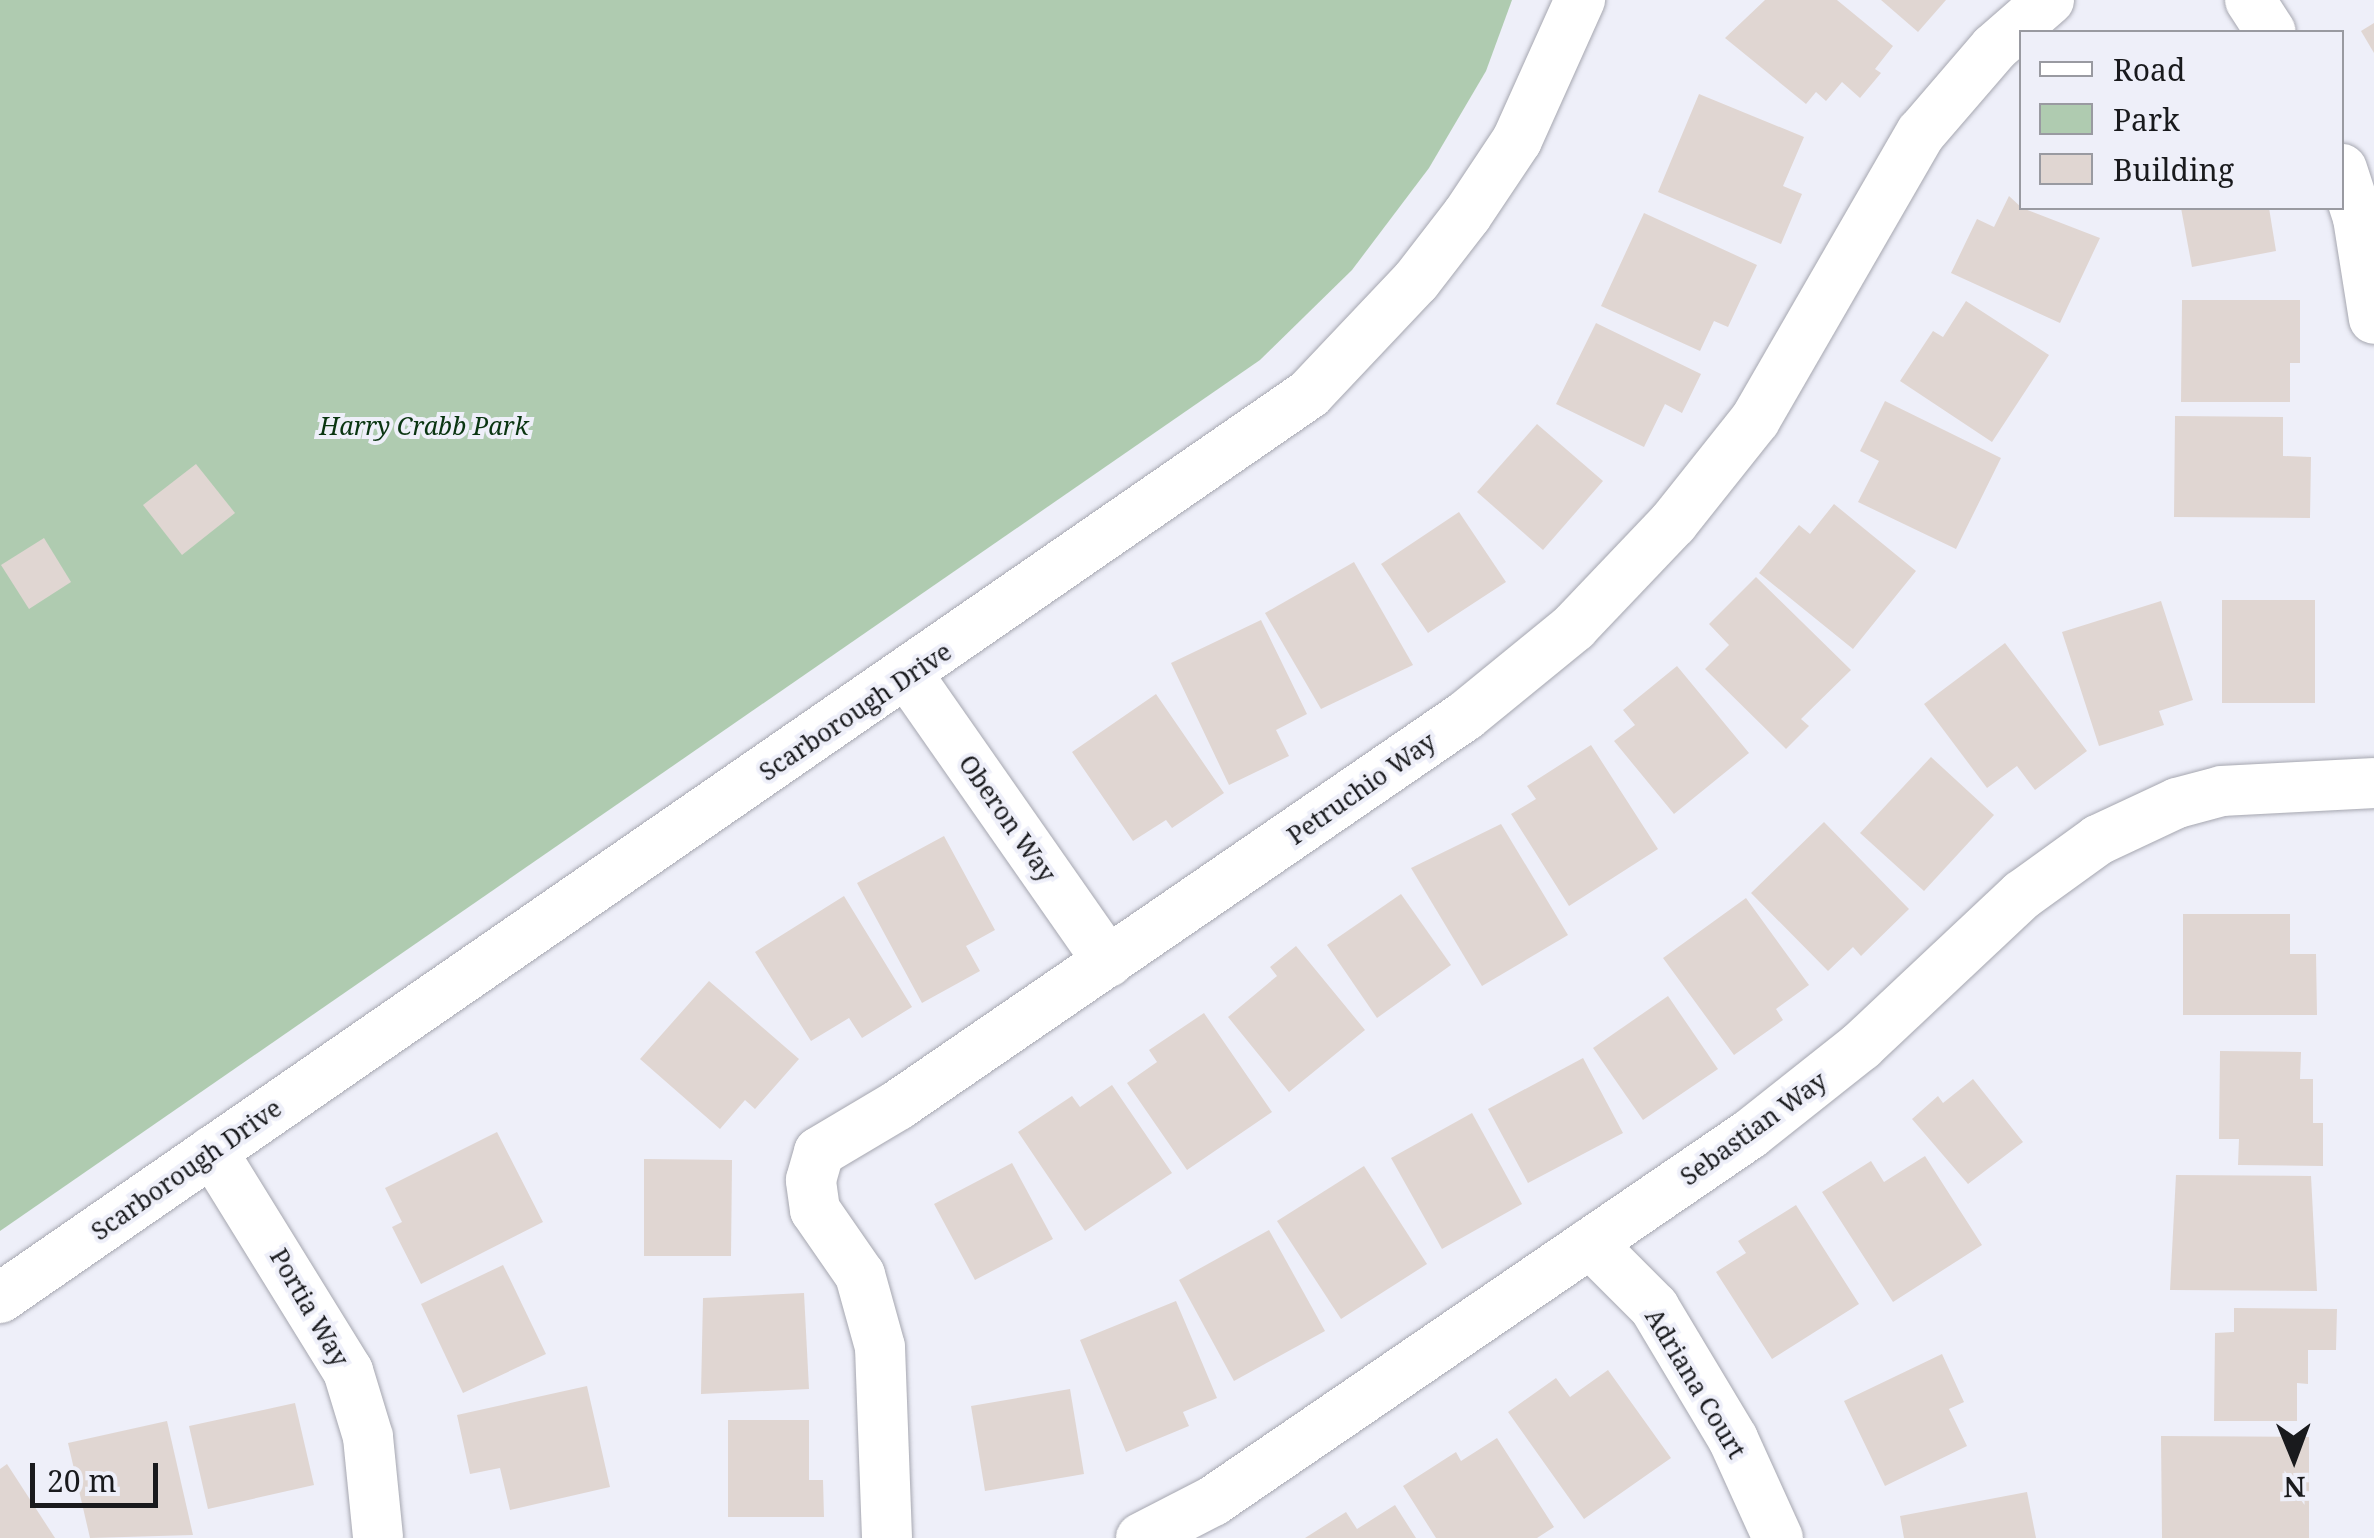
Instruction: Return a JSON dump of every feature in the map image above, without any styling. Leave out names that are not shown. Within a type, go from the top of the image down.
[{"type":"street","name":"Scarborough Drive","points":[[0,1298],[1235,451],[1362,341],[1416,281],[1516,140],[1580,0]]},
{"type":"street","name":"Petruchio Way","points":[[887,1538],[880,1348],[860,1274],[816,1210],[811,1180],[819,1152],[1108,962],[1466,716],[1625,576],[1756,420],[1921,133],[1994,48],[2048,0]]},
{"type":"street","points":[[2250,0],[2270,30]]},
{"type":"street","points":[[2344,176],[2358,218],[2374,318]]},
{"type":"street","name":"Oberon Way","points":[[908,675],[1108,962]]},
{"type":"street","name":"Sebastian Way","points":[[1140,1538],[1213,1501],[1590,1244],[1807,1090],[1931,984],[2022,895],[2098,840],[2177,803],[2222,791],[2374,783]]},
{"type":"street","name":"Portia Way","points":[[212,1150],[348,1371],[368,1437],[378,1538]]},
{"type":"street","name":"Adriana Court","points":[[1590,1244],[1654,1307],[1734,1439],[1778,1538]]},
{"type":"green space","name":"Harry Crabb Park","points":[[0,0],[1512,0],[1486,71],[1429,168],[1352,270],[1260,360],[0,1231]]},
{"type":"building","points":[[1765,0],[1837,0],[1893,46],[1875,69],[1881,73],[1860,98],[1842,82],[1826,101],[1816,92],[1806,104],[1725,38]]},
{"type":"building","points":[[1881,0],[1946,0],[1918,32]]},
{"type":"building","points":[[2374,23],[2374,53],[2361,31]]},
{"type":"building","points":[[1699,94],[1804,137],[1783,186],[1802,194],[1781,244],[1658,192]]},
{"type":"building","points":[[2009,196],[2019,210],[2100,238],[2060,323],[1951,273],[1977,219],[1994,227]]},
{"type":"building","points":[[2181,210],[2269,210],[2276,251],[2192,267]]},
{"type":"building","points":[[1644,213],[1757,265],[1728,327],[1714,321],[1700,351],[1601,306]]},
{"type":"building","points":[[2182,300],[2300,300],[2300,363],[2290,363],[2290,402],[2181,402]]},
{"type":"building","points":[[1966,301],[2049,355],[1992,442],[1900,381],[1933,331],[1943,337]]},
{"type":"building","points":[[1596,323],[1701,374],[1682,413],[1665,404],[1644,447],[1556,404]]},
{"type":"building","points":[[1885,401],[2001,458],[1956,549],[1858,502],[1879,461],[1860,451]]},
{"type":"building","points":[[2175,416],[2283,417],[2283,456],[2311,457],[2310,518],[2174,517]]},
{"type":"building","points":[[1537,424],[1603,481],[1543,550],[1477,492]]},
{"type":"building","points":[[196,464],[235,513],[182,555],[143,505]]},
{"type":"building","points":[[1834,504],[1916,571],[1853,649],[1759,573],[1799,525],[1810,534]]},
{"type":"building","points":[[1459,512],[1506,582],[1428,633],[1381,564]]},
{"type":"building","points":[[44,538],[71,582],[29,609],[1,565]]},
{"type":"building","points":[[1354,562],[1413,665],[1321,709],[1265,613]]},
{"type":"building","points":[[1756,577],[1851,670],[1801,719],[1809,726],[1786,749],[1705,669],[1729,645],[1709,624]]},
{"type":"building","points":[[2222,600],[2315,600],[2315,703],[2222,703]]},
{"type":"building","points":[[2161,601],[2193,700],[2159,711],[2164,725],[2099,746],[2062,632]]},
{"type":"building","points":[[1261,620],[1307,714],[1276,730],[1289,756],[1229,785],[1171,663]]},
{"type":"building","points":[[2005,643],[2087,751],[2035,790],[2017,766],[1987,788],[1924,704]]},
{"type":"building","points":[[1677,666],[1749,753],[1674,814],[1614,741],[1635,725],[1623,710]]},
{"type":"building","points":[[1156,694],[1224,793],[1172,828],[1166,820],[1133,841],[1072,752]]},
{"type":"building","points":[[1591,745],[1658,849],[1569,906],[1511,814],[1536,799],[1527,786]]},
{"type":"building","points":[[1931,757],[1994,815],[1924,891],[1860,833]]},
{"type":"building","points":[[1824,822],[1909,909],[1861,956],[1853,947],[1828,971],[1751,893]]},
{"type":"building","points":[[1501,824],[1568,935],[1482,986],[1411,868]]},
{"type":"building","points":[[944,836],[995,930],[966,946],[980,971],[922,1003],[857,883]]},
{"type":"building","points":[[1401,894],[1451,965],[1377,1018],[1327,945]]},
{"type":"building","points":[[844,896],[912,1007],[862,1038],[849,1018],[811,1041],[755,952]]},
{"type":"building","points":[[1746,898],[1809,985],[1776,1009],[1783,1020],[1734,1055],[1663,958]]},
{"type":"building","points":[[2183,914],[2290,914],[2290,954],[2316,954],[2317,1015],[2183,1015]]},
{"type":"building","points":[[1296,946],[1365,1030],[1289,1092],[1228,1017],[1277,976],[1270,967]]},
{"type":"building","points":[[709,981],[799,1059],[755,1109],[745,1100],[720,1129],[640,1059]]},
{"type":"building","points":[[1668,996],[1718,1069],[1643,1120],[1593,1048]]},
{"type":"building","points":[[1204,1013],[1272,1112],[1187,1170],[1127,1083],[1157,1062],[1149,1050]]},
{"type":"building","points":[[2220,1051],[2301,1052],[2300,1079],[2313,1079],[2313,1123],[2323,1123],[2323,1166],[2238,1165],[2239,1139],[2219,1139]]},
{"type":"building","points":[[1583,1058],[1623,1133],[1528,1183],[1488,1109]]},
{"type":"building","points":[[1973,1079],[2023,1142],[1968,1184],[1912,1119],[1938,1096],[1943,1103]]},
{"type":"building","points":[[1112,1085],[1172,1173],[1085,1231],[1018,1132],[1072,1096],[1080,1107]]},
{"type":"building","points":[[1472,1113],[1522,1204],[1442,1249],[1391,1158]]},
{"type":"building","points":[[497,1132],[543,1222],[421,1284],[392,1227],[402,1222],[385,1188]]},
{"type":"building","points":[[1925,1156],[1982,1245],[1893,1302],[1822,1192],[1871,1161],[1884,1182]]},
{"type":"building","points":[[644,1159],[732,1160],[731,1256],[644,1256]]},
{"type":"building","points":[[1012,1163],[1053,1239],[975,1280],[934,1204]]},
{"type":"building","points":[[1364,1166],[1427,1264],[1341,1319],[1277,1221]]},
{"type":"building","points":[[2176,1175],[2311,1176],[2317,1291],[2170,1290]]},
{"type":"building","points":[[1796,1205],[1859,1304],[1772,1359],[1716,1272],[1746,1253],[1738,1241]]},
{"type":"building","points":[[1269,1230],[1325,1331],[1234,1381],[1179,1280]]},
{"type":"building","points":[[503,1265],[546,1354],[463,1393],[421,1304]]},
{"type":"building","points":[[804,1293],[809,1389],[701,1394],[703,1298]]},
{"type":"building","points":[[1176,1301],[1217,1398],[1183,1412],[1189,1426],[1126,1452],[1080,1340]]},
{"type":"building","points":[[2234,1308],[2337,1309],[2336,1350],[2308,1350],[2308,1384],[2297,1383],[2297,1421],[2214,1421],[2215,1333],[2234,1332]]},
{"type":"building","points":[[1942,1354],[1964,1402],[1949,1409],[1967,1446],[1885,1486],[1844,1401]]},
{"type":"building","points":[[1608,1370],[1671,1458],[1584,1519],[1508,1412],[1556,1378],[1570,1397]]},
{"type":"building","points":[[587,1386],[610,1487],[510,1510],[500,1468],[470,1474],[457,1415]]},
{"type":"building","points":[[1070,1389],[1084,1474],[985,1491],[971,1406]]},
{"type":"building","points":[[295,1403],[314,1485],[208,1509],[189,1426]]},
{"type":"building","points":[[728,1420],[809,1420],[809,1480],[823,1480],[824,1517],[728,1517]]},
{"type":"building","points":[[167,1421],[193,1535],[90,1538],[68,1443]]},
{"type":"building","points":[[2161,1436],[2309,1437],[2309,1538],[2162,1538]]},
{"type":"building","points":[[1497,1438],[1554,1527],[1537,1538],[1436,1538],[1403,1486],[1456,1452],[1461,1461]]},
{"type":"building","points":[[7,1464],[55,1538],[0,1538],[0,1469]]},
{"type":"building","points":[[2027,1492],[2036,1538],[1904,1538],[1900,1516]]},
{"type":"building","points":[[1395,1505],[1416,1538],[1305,1538],[1346,1512],[1357,1529]]}]
